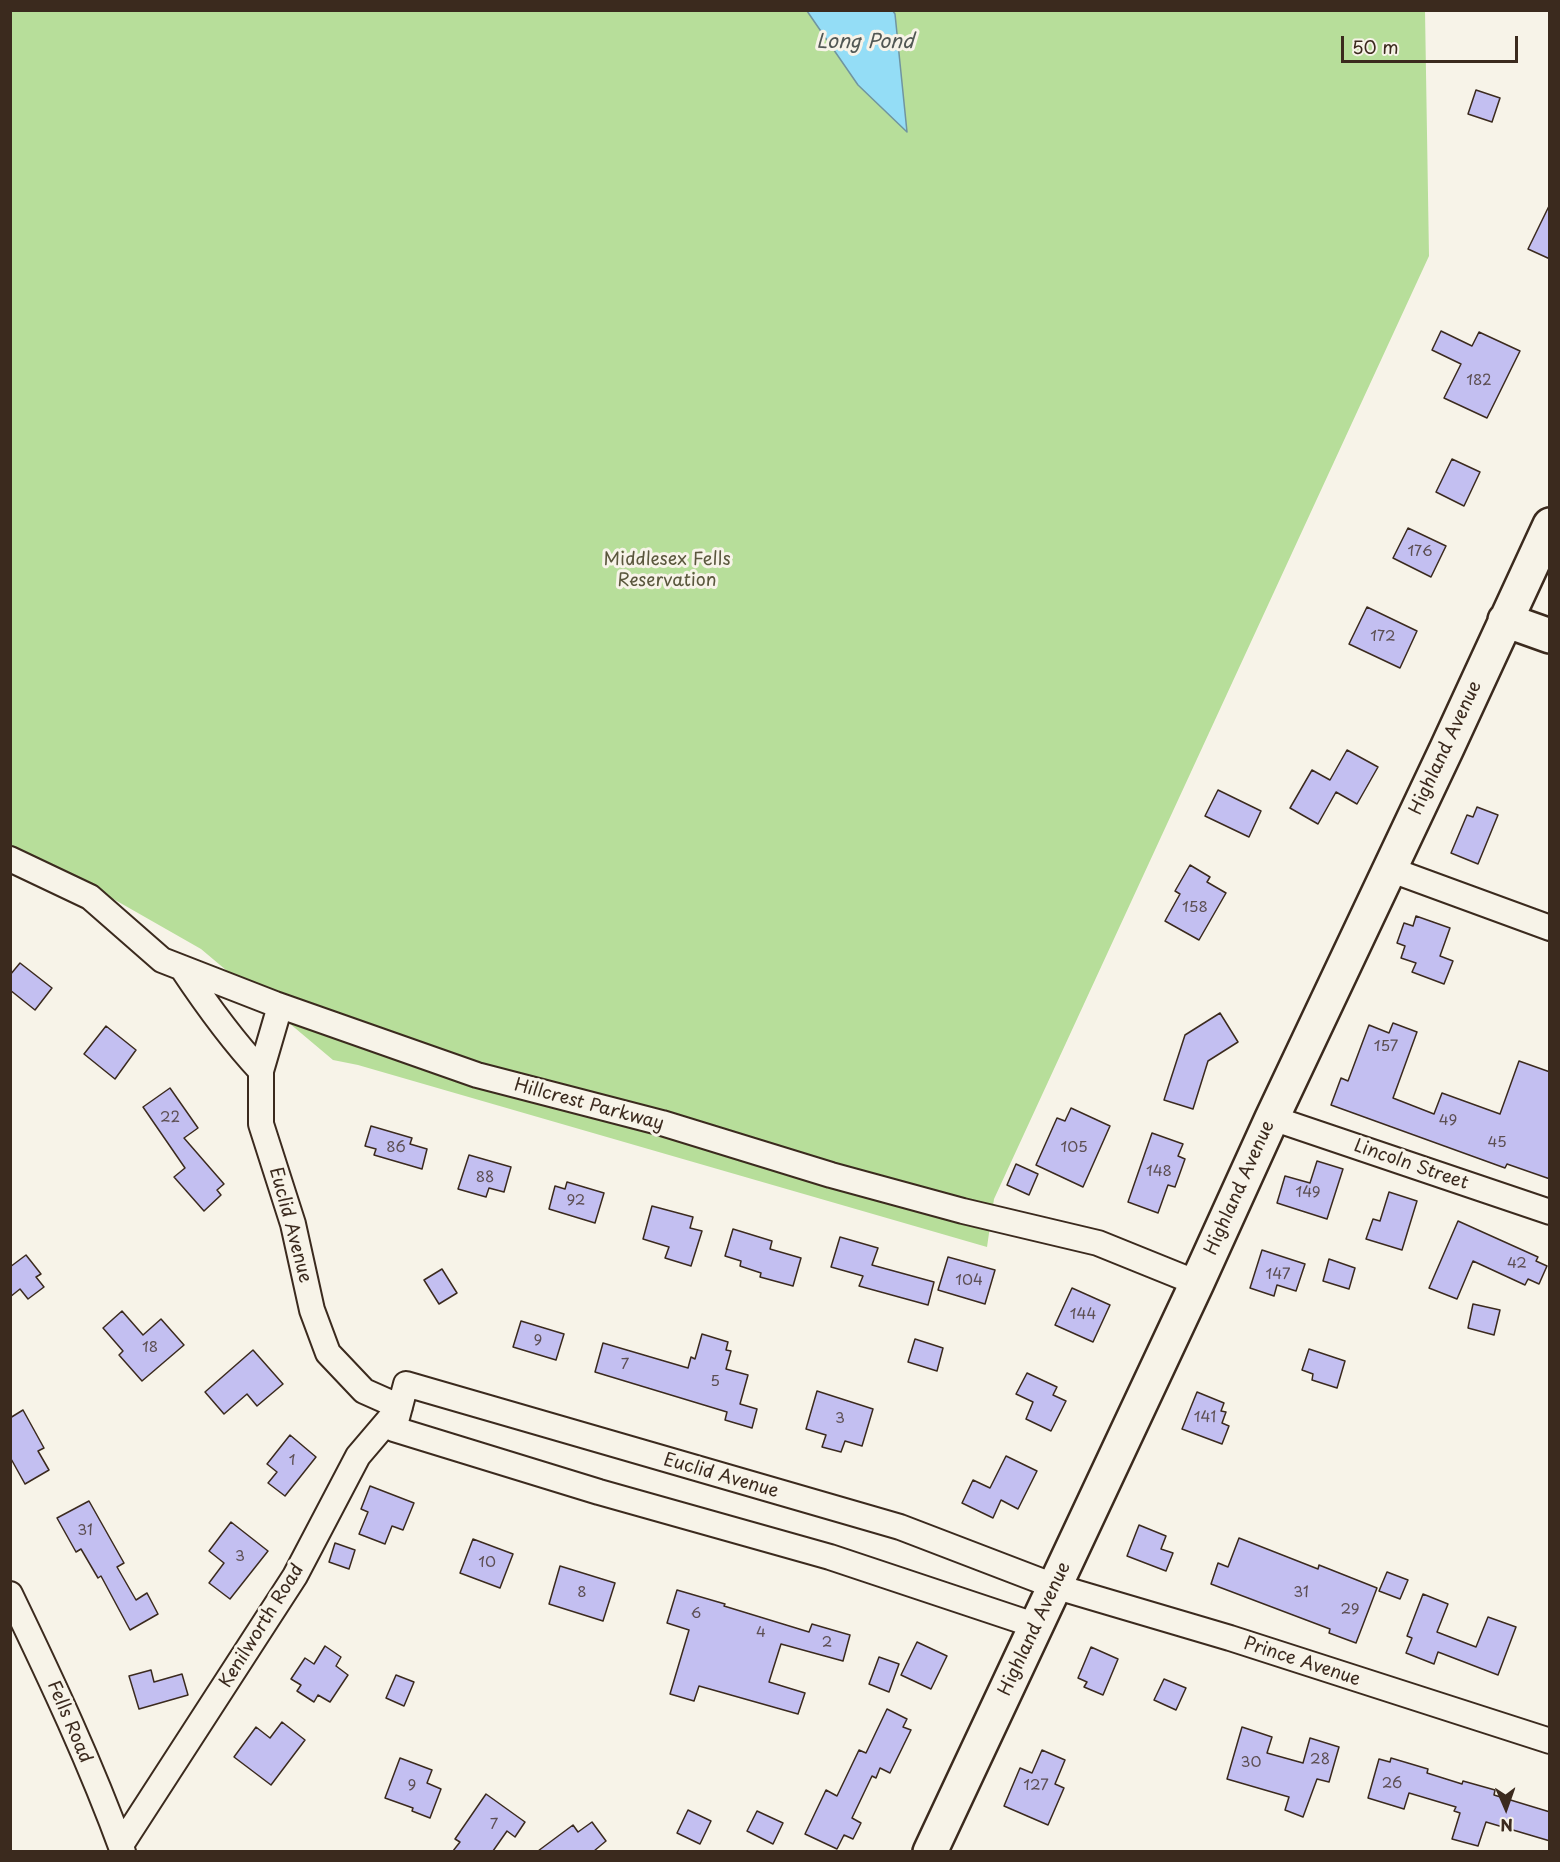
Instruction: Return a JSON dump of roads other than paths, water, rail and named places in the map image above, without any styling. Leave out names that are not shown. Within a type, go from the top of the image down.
[{"type":"main road","name":"Highland Avenue","points":[[930,1851],[1550,525]]},
{"type":"main road","points":[[1505,620],[1550,636]]},
{"type":"street","name":"Hillcrest Parkway","points":[[10,859],[90,897],[162,960],[280,1006],[477,1076],[662,1123],[963,1211],[1098,1243],[1197,1283]]},
{"type":"street","points":[[1389,869],[1550,928]]},
{"type":"street","points":[[182,968],[211,1012],[239,1048],[261,1071]]},
{"type":"street","name":"Euclid Avenue","points":[[280,1006],[261,1071],[261,1124],[293,1224],[312,1310],[328,1353],[364,1391],[400,1407],[406,1384],[900,1527],[1054,1586]]},
{"type":"street","name":"Lincoln Street","points":[[1272,1118],[1550,1212]]},
{"type":"street","points":[[400,1407],[394,1429],[599,1492],[830,1557],[1037,1626]]},
{"type":"street","name":"Kenilworth Road","points":[[122,1848],[295,1576],[358,1456],[400,1407]]},
{"type":"street","name":"Prince Avenue","points":[[1054,1586],[1230,1638],[1550,1741]]},
{"type":"street","name":"Fells Road","points":[[10,1594],[47,1669],[122,1848]]},
{"type":"water","name":"Long Pond","points":[[807,11],[893,11],[907,132],[858,85]]},
{"type":"park label","name":"Middlesex Fells Reservation","points":[[667,570]]}]
